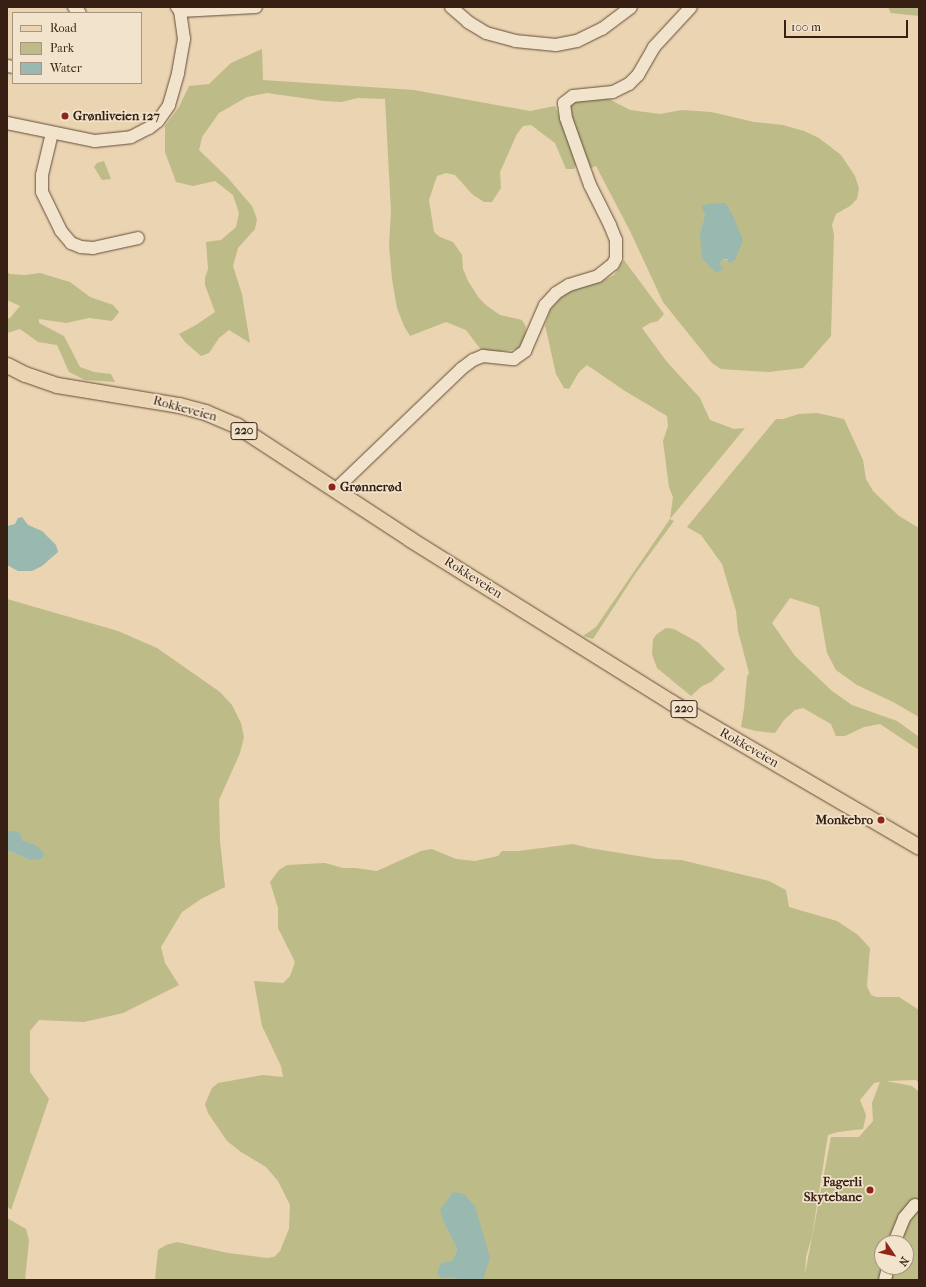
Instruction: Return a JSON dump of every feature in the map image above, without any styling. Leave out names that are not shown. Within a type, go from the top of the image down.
[{"type":"main road","name":"Rokkeveien","points":[[7,365],[25,374],[57,385],[179,405],[205,412],[236,426],[334,490],[671,702],[919,847]]},
{"type":"street","points":[[7,123],[96,141],[131,137],[158,121],[169,105],[184,39],[178,9],[256,7]]},
{"type":"street","points":[[451,7],[468,22],[486,33],[515,41],[556,45],[577,41],[602,29],[627,8]]},
{"type":"street","points":[[334,490],[461,369],[473,360],[483,356],[514,359],[526,351],[545,305],[556,293],[568,285],[598,276],[613,264],[616,258],[616,240],[590,185],[566,118],[564,103],[573,96],[613,92],[629,84],[638,76],[654,46],[691,7]]},
{"type":"street","points":[[52,133],[42,175],[42,192],[61,231],[71,243],[81,247],[93,248],[138,238]]},
{"type":"street","points":[[897,1235],[904,1218],[915,1205]]},
{"type":"green space","points":[[888,7],[919,7],[919,16],[891,13]]},
{"type":"green space","points":[[262,49],[263,80],[414,90],[530,111],[555,106],[577,162],[574,169],[566,169],[555,143],[531,125],[523,126],[517,134],[500,172],[501,188],[492,202],[484,202],[472,194],[455,175],[446,173],[437,176],[429,200],[434,232],[440,237],[453,242],[462,255],[463,269],[468,281],[479,298],[500,315],[522,320],[526,327],[525,340],[518,349],[498,352],[482,351],[466,330],[446,322],[410,336],[404,326],[397,308],[392,279],[389,246],[391,211],[385,99],[358,98],[341,102],[267,93],[247,97],[219,113],[202,137],[199,150],[227,177],[252,206],[257,219],[255,229],[238,248],[233,266],[242,294],[250,343],[229,330],[219,338],[209,353],[201,356],[185,342],[179,334],[215,312],[205,285],[205,278],[208,269],[206,242],[221,240],[236,227],[239,213],[233,195],[215,181],[193,186],[176,182],[165,152],[165,126],[179,107],[189,86],[209,84],[231,63]]},
{"type":"green space","points":[[607,98],[630,110],[660,114],[682,110],[711,112],[754,122],[783,125],[804,131],[819,138],[841,155],[855,176],[859,188],[857,199],[850,206],[836,214],[832,225],[834,235],[831,336],[803,368],[768,372],[721,369],[712,363],[663,302],[630,231],[596,166],[588,169],[568,114],[569,106],[577,101]],"holes":[[[705,214],[735,260],[722,260],[720,264],[700,233]]]},
{"type":"green space","points":[[104,161],[111,179],[102,180],[94,167],[97,163]]},
{"type":"green space","points":[[624,260],[664,314],[658,321],[650,323],[642,328],[667,362],[700,398],[710,420],[734,429],[745,428],[670,519],[673,497],[669,487],[663,441],[668,426],[667,416],[625,391],[587,365],[579,372],[569,389],[564,388],[556,374],[545,325],[550,310],[564,294],[579,287],[600,282],[614,275]]},
{"type":"green space","points":[[7,272],[10,274],[25,275],[40,273],[70,282],[90,297],[113,305],[119,312],[112,321],[89,318],[66,323],[39,319],[39,323],[64,336],[80,367],[94,372],[111,374],[115,382],[85,380],[69,372],[57,345],[38,342],[20,329],[7,333],[7,319],[10,318],[20,306],[7,300]]},
{"type":"green space","points":[[817,413],[844,419],[863,460],[866,479],[873,491],[899,516],[919,528],[919,717],[893,702],[857,685],[836,670],[827,653],[819,607],[790,598],[772,623],[795,656],[832,691],[852,705],[897,721],[919,737],[919,750],[880,724],[864,727],[845,736],[836,736],[831,724],[803,708],[795,710],[784,720],[775,733],[756,731],[741,727],[747,677],[749,673],[738,631],[736,611],[722,564],[701,535],[687,527],[776,419],[783,419],[799,414]]},
{"type":"green space","points":[[670,519],[674,521],[636,573],[593,639],[583,636],[596,627]]},
{"type":"green space","points":[[7,599],[118,631],[157,648],[220,692],[232,705],[241,723],[244,737],[240,753],[219,800],[220,841],[225,887],[201,899],[182,912],[161,947],[165,963],[179,985],[123,1013],[84,1022],[39,1020],[30,1031],[30,1072],[49,1099],[11,1210],[7,1206],[7,850],[30,860],[36,845],[22,840],[7,831]]},
{"type":"green space","points":[[666,628],[674,629],[699,643],[725,669],[711,682],[702,686],[691,696],[657,668],[652,654],[653,639],[657,634]]},
{"type":"green space","points":[[573,844],[657,859],[681,860],[769,881],[786,890],[789,907],[837,921],[858,935],[870,948],[867,986],[871,995],[876,997],[899,997],[919,1010],[919,1083],[916,1080],[886,1081],[912,1086],[919,1092],[919,1280],[483,1280],[155,1280],[158,1250],[166,1245],[177,1242],[228,1253],[267,1258],[274,1257],[280,1251],[289,1229],[290,1205],[278,1181],[266,1167],[241,1152],[227,1141],[208,1113],[205,1104],[212,1088],[218,1083],[263,1075],[283,1077],[281,1066],[262,1026],[254,981],[283,983],[290,976],[295,962],[278,928],[278,908],[270,882],[279,870],[287,865],[325,863],[343,868],[377,871],[421,851],[432,849],[456,859],[475,861],[498,856],[502,851],[518,851]],"holes":[[[880,1082],[872,1103],[873,1121],[859,1137],[831,1137],[805,1274],[806,1257],[812,1236],[828,1135],[838,1132],[863,1129],[866,1115],[860,1100],[874,1083]],[[444,1223],[483,1280],[440,1278],[452,1261],[457,1249]]]},
{"type":"green space","points":[[7,1218],[26,1229],[29,1240],[25,1280],[7,1280]]},
{"type":"water","points":[[725,203],[732,214],[743,240],[735,260],[729,263],[727,259],[722,260],[720,264],[723,269],[716,273],[702,258],[700,233],[705,214],[701,206]]},
{"type":"water","points":[[22,517],[28,525],[42,531],[56,545],[58,552],[42,566],[32,571],[18,571],[7,565],[7,526],[15,524],[18,518]]},
{"type":"water","points":[[7,831],[20,832],[22,840],[36,845],[45,854],[41,859],[30,860],[7,850]]},
{"type":"water","points":[[453,1192],[464,1194],[475,1206],[490,1258],[483,1280],[440,1278],[437,1273],[441,1263],[452,1261],[457,1249],[444,1223],[440,1210]]},
{"type":"place","name":"Grønliveien 127","points":[[65,116]]},
{"type":"place","name":"Grønnerød","points":[[332,487]]},
{"type":"place","name":"Monkebro","points":[[881,820]]},
{"type":"place","name":"Fagerli Skytebane","points":[[870,1190]]}]
